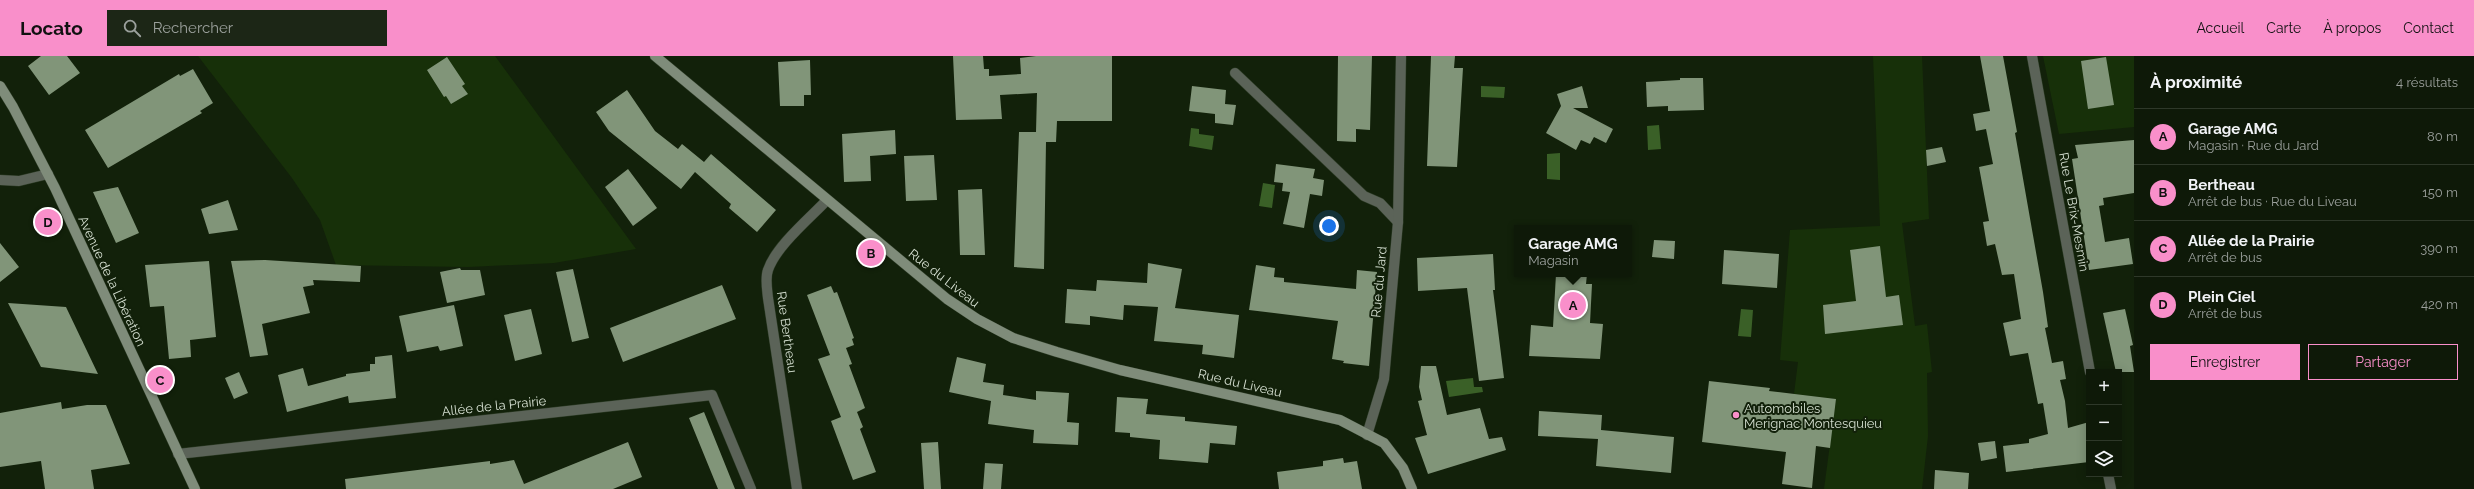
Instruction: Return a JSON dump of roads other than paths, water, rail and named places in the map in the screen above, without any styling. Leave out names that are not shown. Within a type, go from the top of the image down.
[{"type":"street","name":"Rue du Liveau","points":[[655,56],[947,299],[977,319],[1013,338],[1120,370],[1328,416],[1340,420],[1367,435]]},
{"type":"street","name":"Rue du Jard","points":[[1367,435],[1384,379],[1398,222],[1401,56]]},
{"type":"street","name":"Rue Le Brix-Mesmin","points":[[2032,56],[2089,369]]},
{"type":"street","points":[[1235,73],[1364,196],[1380,203],[1398,222]]},
{"type":"street","name":"Avenue de la Libération","points":[[0,86],[48,174],[194,489]]},
{"type":"street","points":[[0,180],[19,181],[48,174]]},
{"type":"street","name":"Rue Bertheau","points":[[797,489],[768,298],[768,271],[772,261],[785,245],[828,200]]},
{"type":"street","name":"Allée de la Prairie","points":[[178,454],[712,395],[751,489]]},
{"type":"street","points":[[1367,435],[1384,443],[1394,454],[1412,489]]},
{"type":"street","points":[[2109,477],[2111,489]]},
{"type":"place","name":"Plein Ciel","points":[[48,222]]},
{"type":"place","name":"Bertheau","points":[[871,253]]},
{"type":"place","name":"Garage AMG","points":[[1573,305]]},
{"type":"place","name":"Allée de la Prairie","points":[[160,380]]},
{"type":"place","name":"Automobiles Merignac Montesquieu","points":[[1736,415]]}]
